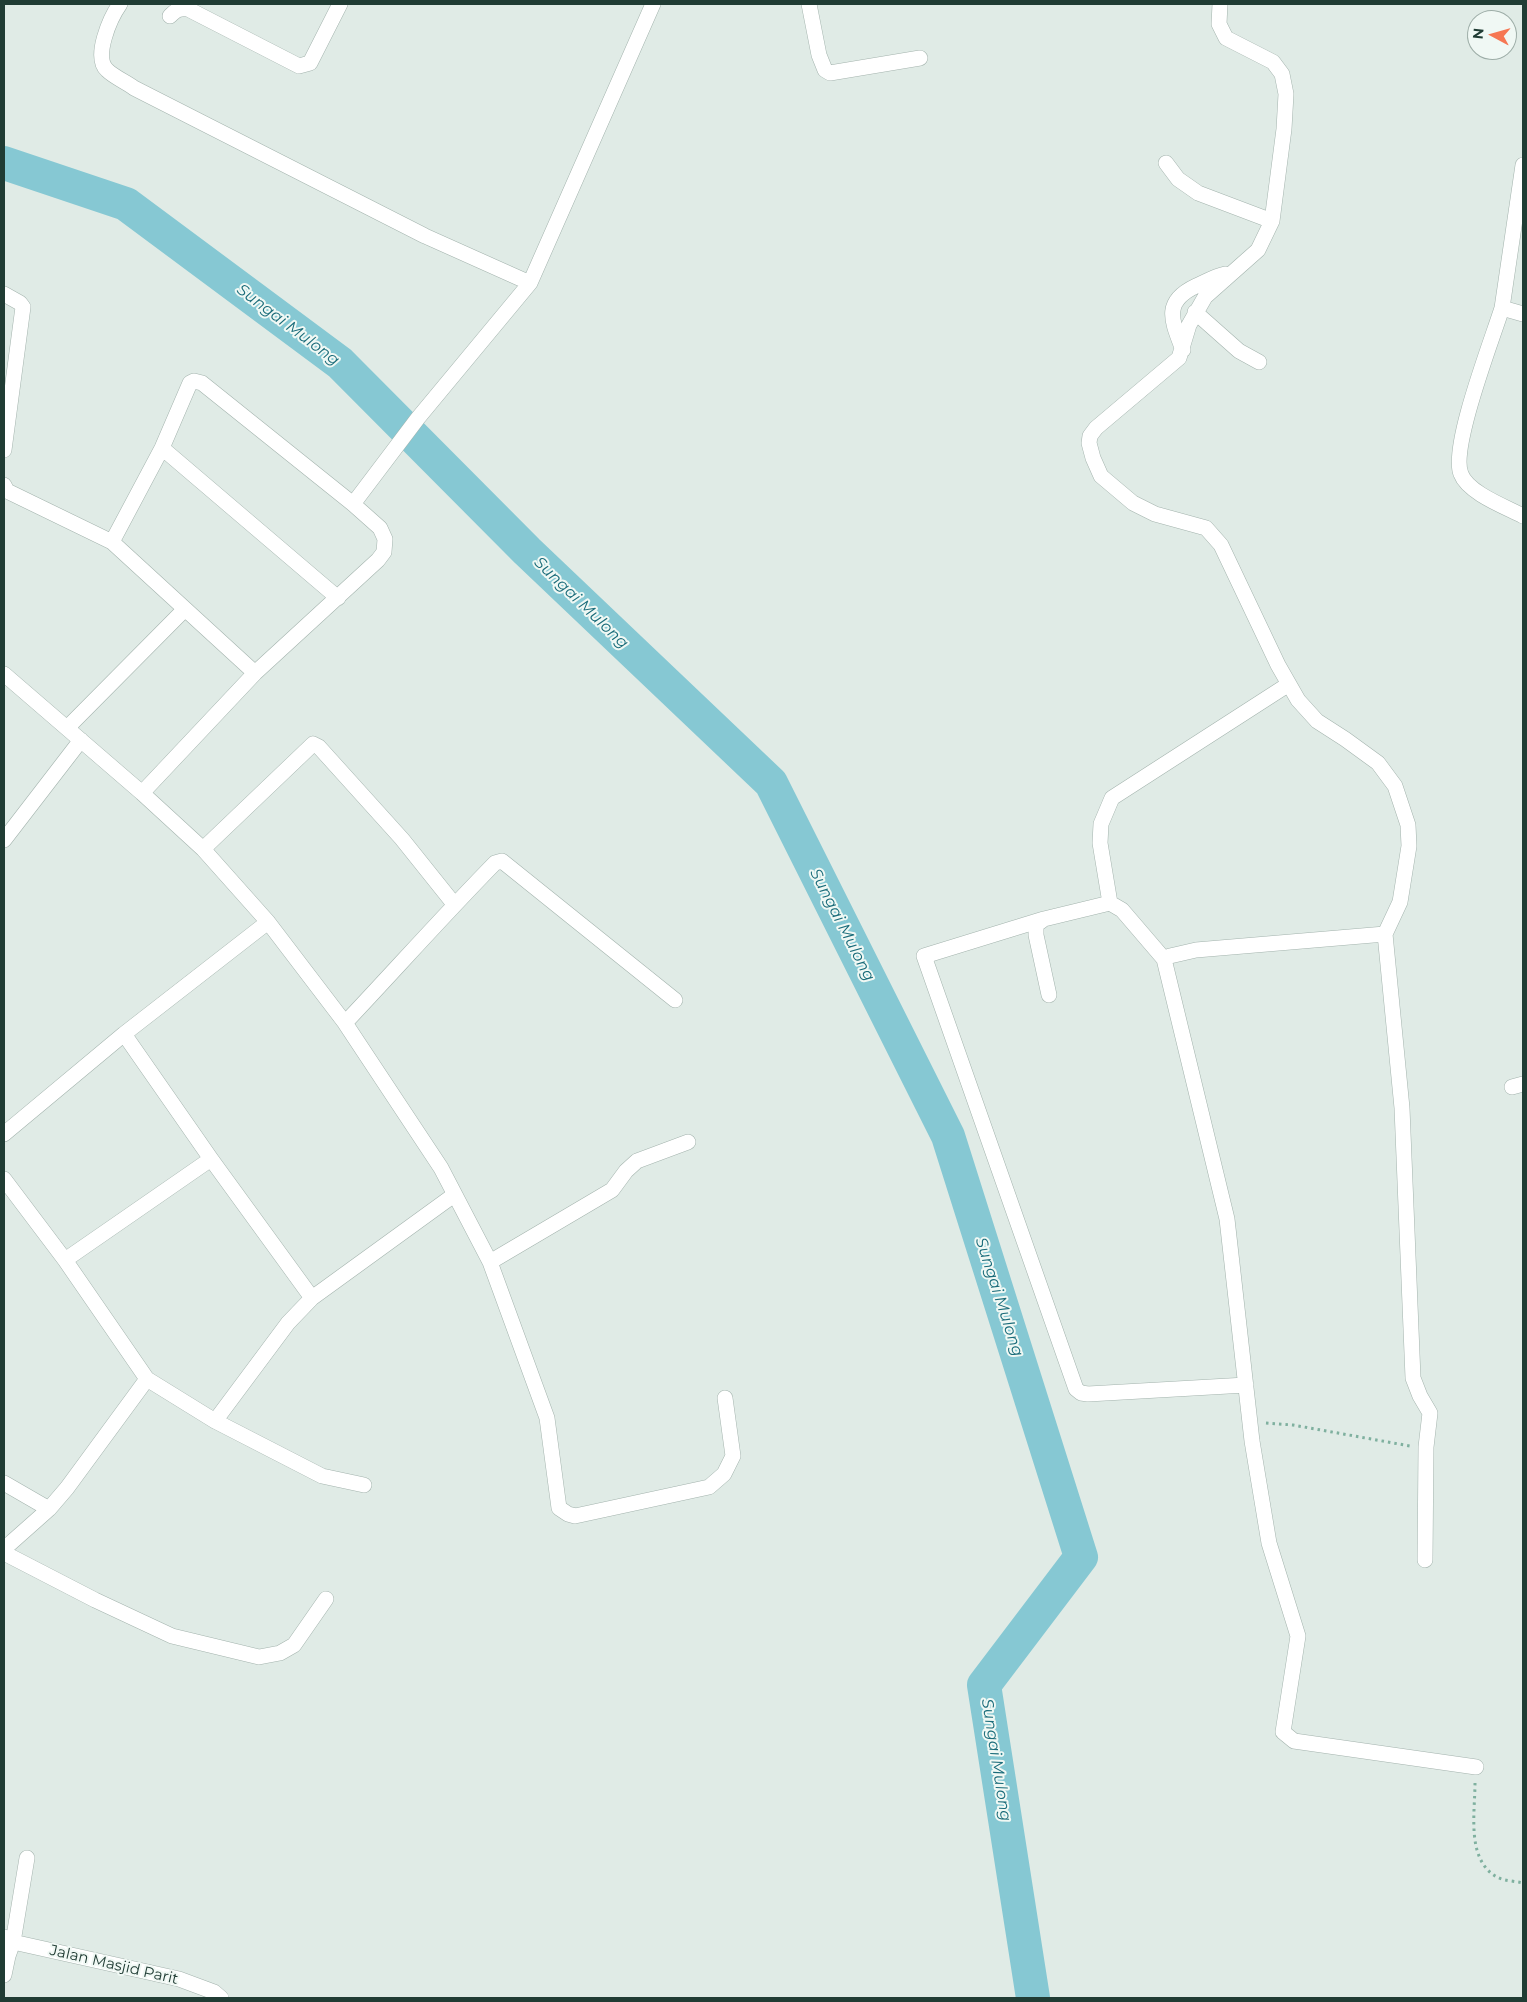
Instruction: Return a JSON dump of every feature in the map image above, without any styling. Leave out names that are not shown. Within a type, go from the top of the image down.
[{"type":"street","points":[[170,16],[181,8],[188,10],[298,66],[310,63],[340,4]]},
{"type":"street","points":[[354,504],[418,418],[530,283],[653,4]]},
{"type":"street","points":[[809,4],[820,60],[825,70],[830,73],[920,58]]},
{"type":"street","points":[[1220,4],[1219,24],[1226,38],[1273,62],[1282,74],[1286,94],[1284,129],[1272,221],[1258,250],[1205,297],[1189,325],[1179,358],[1096,428],[1090,436],[1089,443],[1100,476],[1134,503],[1155,514],[1206,528],[1221,545],[1298,700],[1317,722],[1345,738],[1378,763],[1395,786],[1408,825],[1409,846],[1400,902],[1385,934],[1402,1108],[1413,1378],[1420,1396],[1430,1413],[1426,1447],[1425,1560]]},
{"type":"street","points":[[116,5],[100,50],[101,60],[106,70],[134,88],[425,236],[530,283]]},
{"type":"street","points":[[1166,163],[1178,180],[1198,194],[1272,221]]},
{"type":"street","points":[[1523,165],[1502,308],[1462,434],[1459,466],[1461,475],[1468,485],[1523,516]]},
{"type":"street","points":[[1182,350],[1173,321],[1173,308],[1177,297],[1219,275],[1231,273]]},
{"type":"street","points":[[4,294],[20,302],[23,307],[4,441]]},
{"type":"street","points":[[1502,308],[1523,314]]},
{"type":"street","points":[[1195,312],[1238,351],[1259,362]]},
{"type":"street","points":[[112,542],[162,448],[190,383],[194,380],[202,383],[354,504],[380,528],[385,539],[384,552],[338,598],[255,673],[142,793]]},
{"type":"street","points":[[162,448],[338,598]]},
{"type":"street","points":[[4,485],[8,490],[112,542],[255,673]]},
{"type":"street","points":[[67,728],[185,609]]},
{"type":"street","points":[[4,674],[203,848],[268,922],[345,1023],[441,1168],[490,1262],[547,1418],[559,1508],[575,1516],[709,1488],[724,1474],[733,1456],[725,1398]]},
{"type":"street","points":[[1110,903],[1100,843],[1101,824],[1112,798],[1289,684]]},
{"type":"street","points":[[4,840],[81,740]]},
{"type":"street","points":[[203,848],[314,744],[320,747],[402,839],[454,904]]},
{"type":"street","points":[[345,1023],[436,927],[454,904],[495,863],[502,861],[674,1000]]},
{"type":"street","points":[[1246,1385],[1088,1394],[1081,1394],[1076,1388],[924,956],[1044,919],[1110,903],[1122,910],[1164,959],[1227,1219],[1246,1385],[1250,1423],[1269,1543],[1298,1636],[1283,1732],[1294,1742],[1476,1767]]},
{"type":"street","points":[[1044,919],[1036,925],[1036,935],[1049,995]]},
{"type":"street","points":[[4,1134],[124,1034],[268,922]]},
{"type":"street","points":[[1164,959],[1196,950],[1385,934]]},
{"type":"street","points":[[124,1034],[211,1159],[312,1298]]},
{"type":"street","points":[[490,1262],[612,1190],[626,1171],[637,1161],[688,1142]]},
{"type":"street","points":[[64,1260],[211,1159]]},
{"type":"street","points":[[4,1179],[64,1260],[147,1379],[215,1421],[322,1476],[364,1485]]},
{"type":"street","points":[[215,1421],[288,1323],[312,1298],[454,1196]]},
{"type":"street","points":[[4,1549],[49,1508],[102,1441],[147,1379]]},
{"type":"street","points":[[4,1483],[49,1508]]},
{"type":"street","points":[[4,1553],[95,1600],[172,1636],[259,1656],[280,1653],[294,1645],[326,1599]]},
{"type":"street","points":[[4,1975],[8,1940],[27,1858]]},
{"type":"street","name":"Jalan Masjid Parit","points":[[8,1940],[179,1979],[214,1992],[221,1998]]},
{"type":"path","points":[[1250,1423],[1293,1425],[1426,1447]]},
{"type":"path","points":[[1476,1767],[1475,1848],[1485,1868],[1498,1878],[1523,1883]]},
{"type":"waterway","name":"Sungai Mulong","points":[[4,163],[126,204],[340,363],[527,551],[771,783],[948,1136],[1081,1557],[984,1685],[1033,1998]]}]
